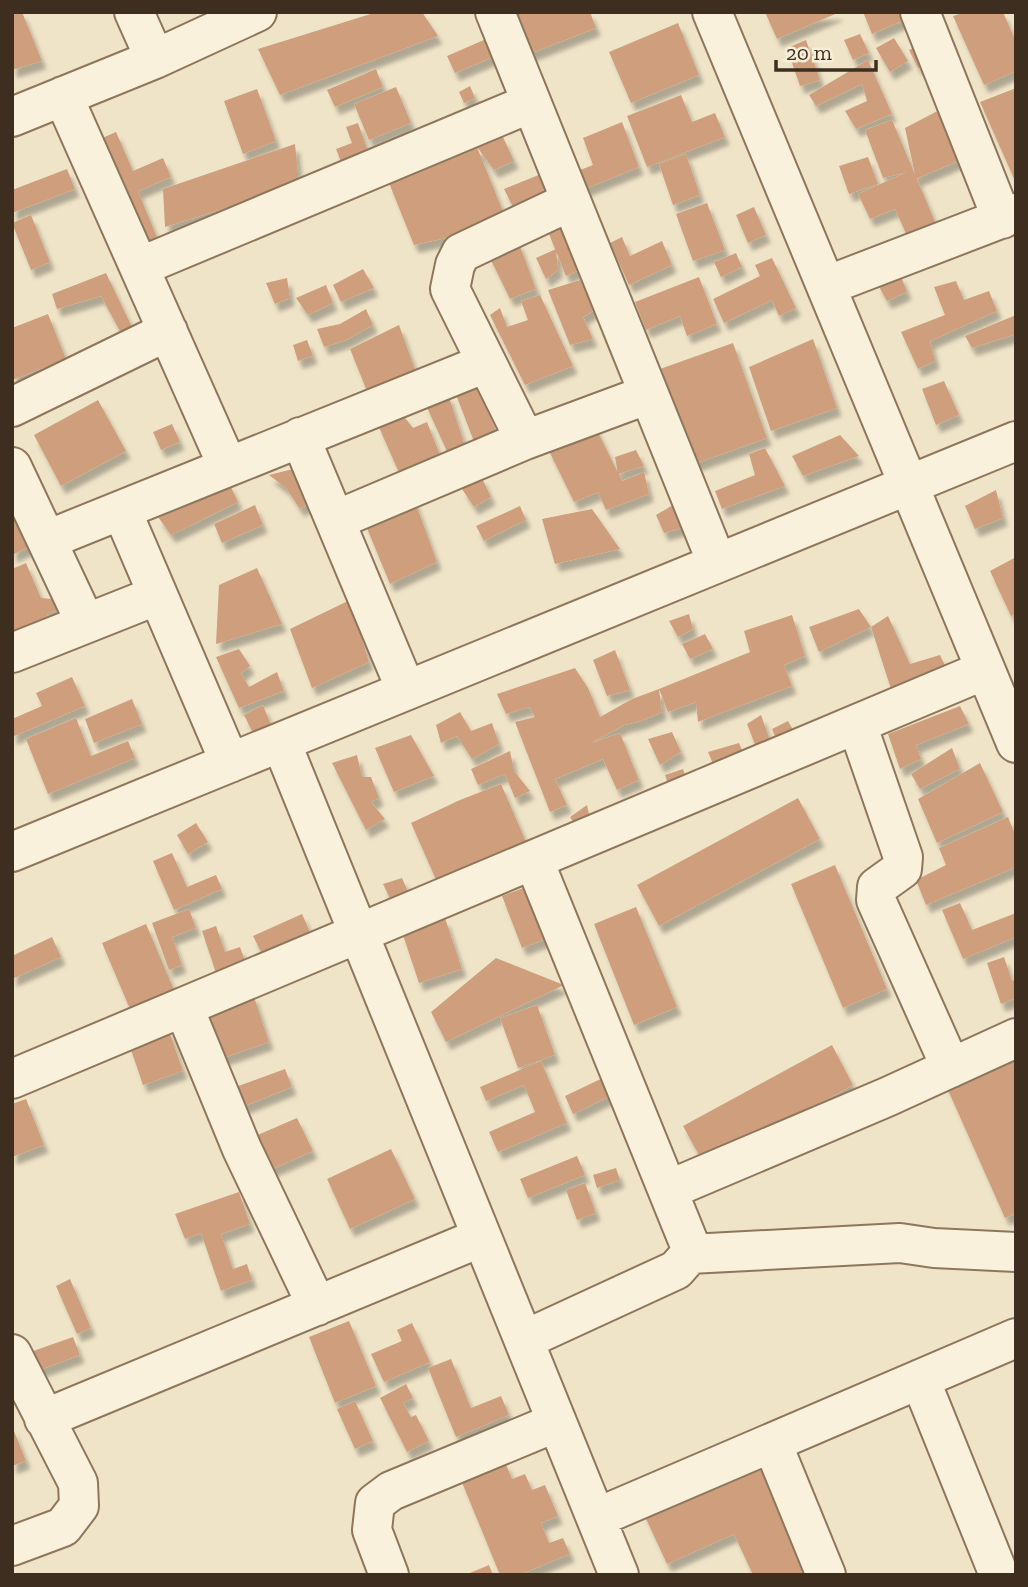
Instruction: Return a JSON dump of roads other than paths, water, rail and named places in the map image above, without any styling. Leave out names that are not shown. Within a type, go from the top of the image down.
[{"type":"street","points":[[134,12],[155,59]]},
{"type":"street","points":[[12,117],[155,59],[257,12]]},
{"type":"street","points":[[495,12],[717,563]]},
{"type":"street","points":[[712,12],[1016,743]]},
{"type":"street","points":[[826,286],[1009,216],[920,12]]},
{"type":"street","points":[[63,96],[228,467]]},
{"type":"street","points":[[139,267],[531,103]]},
{"type":"street","points":[[525,440],[450,289],[455,265],[461,253],[571,201]]},
{"type":"street","points":[[12,407],[168,331]]},
{"type":"street","points":[[47,540],[486,363]]},
{"type":"street","points":[[336,520],[525,440],[649,394]]},
{"type":"street","points":[[300,438],[406,690]]},
{"type":"street","points":[[12,852],[1016,441]]},
{"type":"street","points":[[12,467],[85,622]]},
{"type":"street","points":[[122,512],[230,764]]},
{"type":"street","points":[[12,653],[158,595]]},
{"type":"street","points":[[12,1079],[985,670]]},
{"type":"street","points":[[857,724],[904,856],[901,869],[877,887],[876,900],[951,1068]]},
{"type":"street","points":[[281,742],[619,1575]]},
{"type":"street","points":[[534,861],[689,1243],[690,1254]]},
{"type":"street","points":[[184,1008],[242,1149],[317,1306]]},
{"type":"street","points":[[667,1190],[1016,1038]]},
{"type":"street","points":[[44,1419],[482,1237]]},
{"type":"street","points":[[524,1340],[676,1270],[690,1254],[900,1243],[934,1248],[1016,1252]]},
{"type":"street","points":[[596,1518],[1016,1338]]},
{"type":"street","points":[[12,1354],[78,1483],[79,1506],[64,1527],[12,1546]]},
{"type":"street","points":[[920,1379],[999,1575]]},
{"type":"street","points":[[399,1574],[372,1530],[375,1503],[391,1491],[557,1422]]},
{"type":"street","points":[[772,1443],[825,1575]]}]
